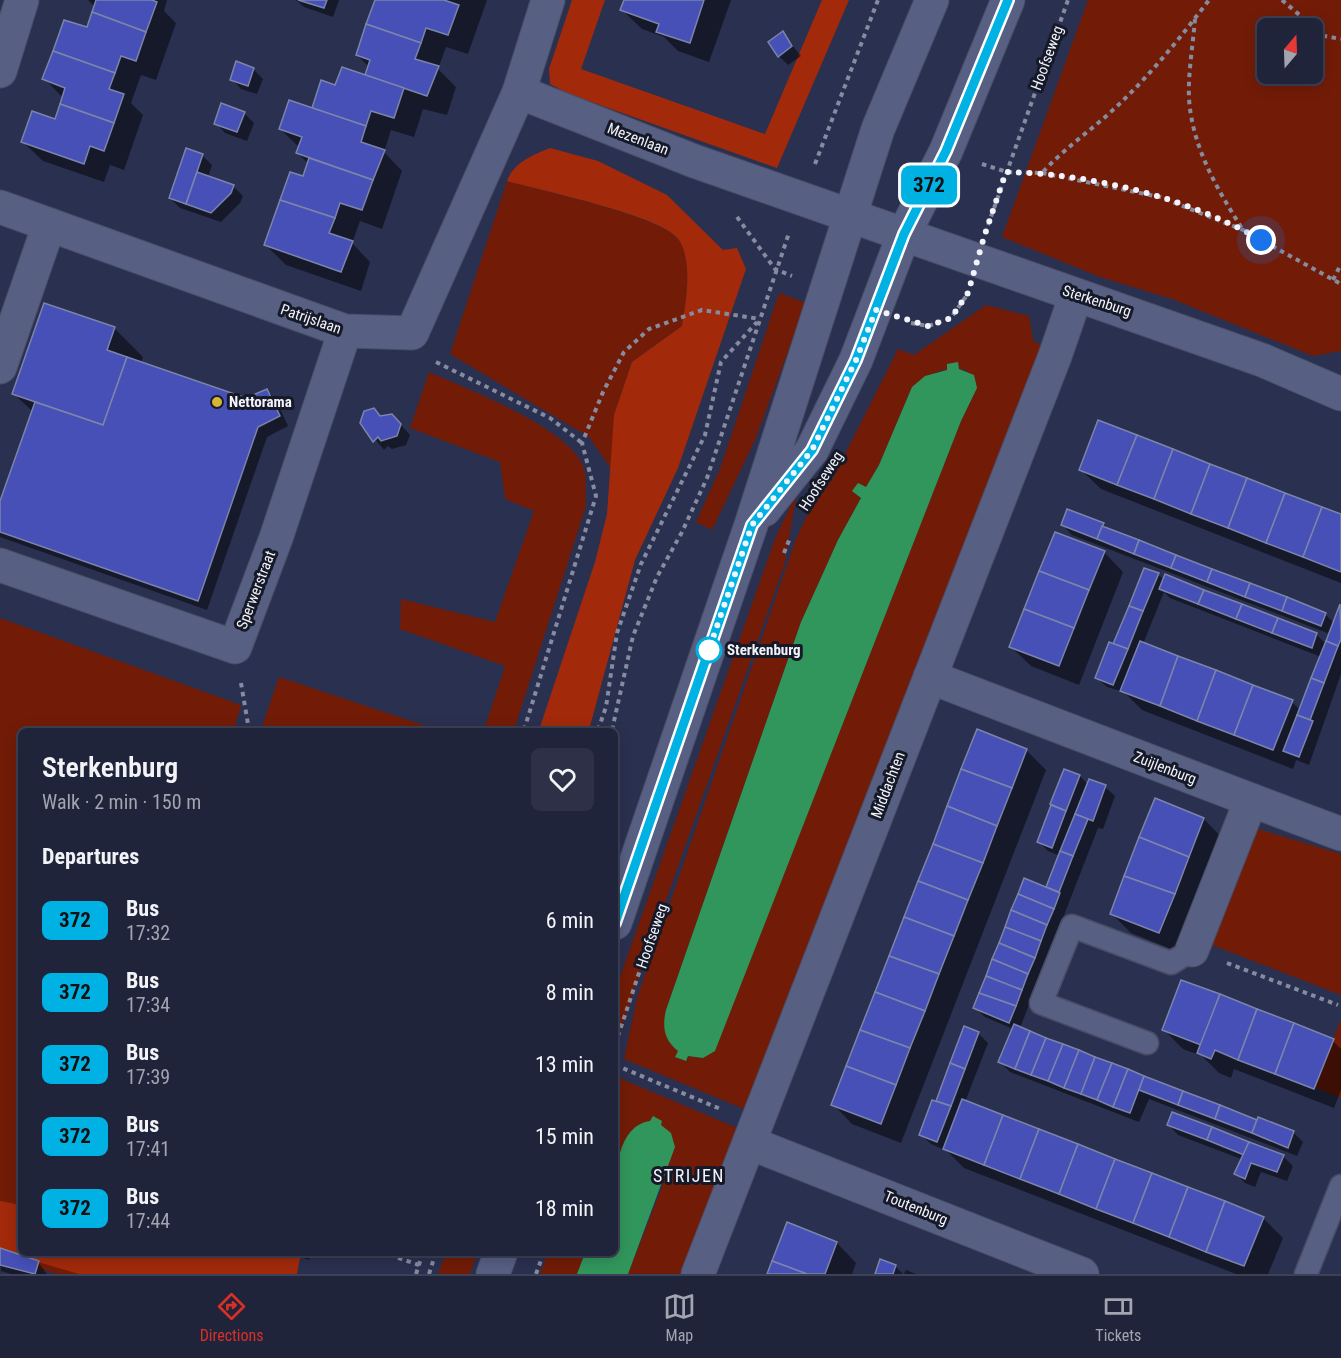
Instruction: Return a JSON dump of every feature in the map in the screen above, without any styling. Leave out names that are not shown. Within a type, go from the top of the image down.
[{"type":"street","points":[[0,71],[22,0]]},
{"type":"street","points":[[412,333],[519,92],[548,0]]},
{"type":"street","name":"Hoofseweg","points":[[618,914],[752,525],[878,129],[932,0]]},
{"type":"street","name":"Hoofseweg","points":[[752,525],[812,450],[856,360],[904,234],[946,151],[1008,0]]},
{"type":"street","name":"Mezenlaan","points":[[519,92],[694,161],[850,215]]},
{"type":"street","name":"Patrijslaan","points":[[0,207],[345,332],[412,333]]},
{"type":"street","name":"Sterkenburg","points":[[850,215],[1262,360],[1341,394]]},
{"type":"street","points":[[0,367],[49,225]]},
{"type":"street","name":"Middachten","points":[[698,1274],[1055,356],[1076,295]]},
{"type":"street","name":"Sperwerstraat","points":[[0,565],[235,647],[276,538],[345,332]]},
{"type":"street","name":"Zuijlenburg","points":[[930,677],[1341,834]]},
{"type":"street","points":[[1192,950],[1251,800]]},
{"type":"street","name":"Toutenburg","points":[[753,1134],[1082,1274]]},
{"type":"street","points":[[493,1274],[500,1256]]},
{"type":"lane","points":[[1147,1042],[1041,1002],[1072,926],[1171,963],[1192,950]]},
{"type":"lane","points":[[1306,1274],[1341,1186]]},
{"type":"path","points":[[612,728],[633,636],[657,577],[682,532],[707,477],[775,269],[878,0]]},
{"type":"path","name":"Hoofseweg","points":[[876,310],[928,326],[951,318],[968,293],[1006,172],[1068,0]]},
{"type":"path","points":[[1042,173],[1059,154],[1104,118],[1147,76],[1209,0]]},
{"type":"path","points":[[1282,0],[1324,36],[1341,39]]},
{"type":"path","points":[[1195,18],[1189,98],[1199,150],[1220,194],[1244,230]]},
{"type":"path","points":[[1006,172],[1042,173],[1086,180],[1160,197],[1244,230],[1341,284]]},
{"type":"path","points":[[735,215],[775,269],[826,290]]},
{"type":"path","points":[[1333,280],[1341,264]]},
{"type":"path","points":[[525,728],[596,496],[582,443],[603,392],[624,352],[649,329],[702,310],[760,320]]},
{"type":"path","points":[[599,728],[606,707],[617,633],[641,564],[705,435],[721,362],[760,320]]},
{"type":"path","points":[[907,329],[912,321]]},
{"type":"path","points":[[412,333],[436,362],[550,418],[582,443]]},
{"type":"path","points":[[781,561],[793,531]]},
{"type":"path","points":[[235,647],[249,728]]},
{"type":"path","name":"Hoofseweg","points":[[618,1036],[652,935]]},
{"type":"path","points":[[1192,950],[1338,1005]]},
{"type":"path","points":[[618,1066],[753,1134]]},
{"type":"path","points":[[392,1256],[419,1266]]},
{"type":"path","points":[[416,1274],[422,1256]]},
{"type":"path","points":[[429,1274],[435,1256]]},
{"type":"path","points":[[536,1274],[543,1256]]},
{"type":"shaded area","points":[[572,0],[605,0],[581,69],[765,134],[822,0],[849,0],[777,168],[569,94],[550,84],[549,69]]},
{"type":"shaded area","points":[[1088,0],[1341,0],[1341,351],[1313,356],[1172,299],[1100,277],[1002,237]]},
{"type":"shaded area","points":[[550,148],[598,161],[667,195],[723,250],[737,248],[746,269],[678,468],[635,560],[590,728],[540,728],[595,562],[607,514],[614,415],[632,362],[682,326],[686,294],[686,259],[679,240],[669,231],[650,222],[572,197],[507,181],[519,164]]},
{"type":"shaded area","points":[[507,181],[599,205],[650,222],[669,231],[679,240],[683,249],[687,282],[682,326],[632,362],[614,415],[612,470],[589,437],[450,354]]},
{"type":"shaded area","points":[[779,293],[806,303],[755,440],[712,530],[696,522],[720,469]]},
{"type":"shaded area","points":[[986,305],[1029,316],[1033,340],[1046,349],[749,1111],[624,1059],[637,998],[796,539],[809,511],[833,478],[898,349],[914,355]],"holes":[[[966,370],[977,388],[961,421],[715,1050],[703,1058],[688,1056],[686,1061],[676,1057],[678,1051],[666,1010],[801,622],[838,540],[861,498],[852,491],[866,487],[879,465],[912,387],[939,371]]]},
{"type":"shaded area","points":[[958,362],[959,369],[974,375],[977,388],[961,421],[715,1051],[703,1058],[688,1056],[686,1061],[675,1057],[678,1051],[665,1033],[666,1010],[801,622],[838,540],[861,498],[852,491],[858,483],[866,487],[879,465],[912,387],[925,376],[947,370],[947,364]]},
{"type":"shaded area","points":[[429,372],[491,399],[540,425],[576,454],[584,469],[586,506],[515,728],[485,728],[505,666],[400,629],[401,599],[495,622],[534,511],[505,499],[500,462],[410,428]]},
{"type":"shaded area","points":[[797,492],[784,566],[618,1036],[620,977],[775,539]]},
{"type":"shaded area","points":[[0,618],[241,705],[235,728],[18,728],[18,1256],[43,1256],[142,1274],[57,1274],[0,1256]]},
{"type":"shaded area","points":[[279,677],[432,728],[265,728],[262,727]]},
{"type":"shaded area","points":[[1258,829],[1341,854],[1341,995],[1212,945]]},
{"type":"shaded area","points":[[1341,1019],[1341,1098],[1315,1087]]},
{"type":"shaded area","points":[[618,1077],[742,1130],[686,1274],[628,1274],[662,1187],[651,1121],[629,1133],[618,1162]]},
{"type":"shaded area","points":[[653,1116],[662,1121],[661,1125],[671,1133],[675,1147],[628,1274],[577,1274],[584,1256],[618,1256],[619,1156],[626,1139],[636,1127],[650,1121]]},
{"type":"shaded area","points":[[0,1201],[18,1204],[18,1256],[300,1256],[297,1274],[79,1274],[0,1251]]},
{"type":"shaded area","points":[[445,1256],[476,1256],[470,1274],[438,1274]]},
{"type":"shaded area","points":[[547,1256],[584,1256],[577,1274],[540,1274]]},
{"type":"building","points":[[96,0],[152,0],[157,2],[146,32],[92,12]]},
{"type":"building","points":[[298,0],[327,0],[324,8]]},
{"type":"building","points":[[375,0],[444,0],[459,5],[448,35],[426,28],[421,43],[366,24]]},
{"type":"building","points":[[624,0],[704,0],[690,43],[656,32],[659,24],[620,10]]},
{"type":"building","points":[[92,12],[146,32],[136,61],[121,56],[115,73],[53,51],[64,20],[87,27]]},
{"type":"building","points":[[366,24],[421,43],[415,59],[439,66],[427,96],[365,75],[370,60],[356,55]]},
{"type":"building","points":[[783,31],[792,46],[778,57],[768,42]]},
{"type":"building","points":[[53,51],[115,73],[109,89],[124,94],[114,123],[60,104],[65,88],[42,79]]},
{"type":"building","points":[[236,61],[254,68],[248,86],[230,80]]},
{"type":"building","points":[[342,67],[404,88],[394,118],[371,111],[366,126],[312,108],[321,80],[335,85]]},
{"type":"building","points":[[289,100],[366,126],[361,142],[385,150],[373,180],[296,153],[302,137],[279,129]]},
{"type":"building","points":[[221,103],[245,112],[237,132],[214,124]]},
{"type":"building","points":[[60,104],[114,123],[104,151],[90,146],[84,164],[21,142],[32,111],[55,119]]},
{"type":"building","points":[[186,148],[203,154],[186,204],[169,198]]},
{"type":"building","points":[[309,158],[373,180],[362,210],[340,203],[335,218],[280,200],[290,172],[303,176]]},
{"type":"building","points":[[197,172],[234,185],[231,193],[211,213],[186,204]]},
{"type":"building","points":[[280,200],[335,218],[329,233],[353,241],[341,272],[264,245]]},
{"type":"building","points":[[44,303],[115,327],[107,350],[127,357],[103,425],[12,394]]},
{"type":"building","points":[[127,357],[246,398],[267,389],[280,416],[258,427],[198,601],[0,532],[0,501],[35,402],[103,425]]},
{"type":"building","points":[[374,408],[380,416],[392,414],[401,424],[397,436],[381,441],[378,437],[373,442],[360,423],[364,411]]},
{"type":"building","points":[[1098,420],[1137,435],[1117,485],[1079,470]]},
{"type":"building","points":[[1137,435],[1173,449],[1154,499],[1117,485]]},
{"type":"building","points":[[1173,449],[1210,464],[1191,514],[1154,499]]},
{"type":"building","points":[[1210,464],[1247,478],[1228,528],[1191,514]]},
{"type":"building","points":[[1247,478],[1285,493],[1266,543],[1228,528]]},
{"type":"building","points":[[1285,493],[1322,507],[1303,557],[1266,543]]},
{"type":"building","points":[[1322,507],[1341,514],[1341,572],[1303,557]]},
{"type":"building","points":[[1067,509],[1104,523],[1097,539],[1061,525]]},
{"type":"building","points":[[1102,526],[1139,540],[1134,554],[1097,539]]},
{"type":"building","points":[[1055,532],[1105,551],[1089,590],[1039,571]]},
{"type":"building","points":[[1139,540],[1176,555],[1171,568],[1134,554]]},
{"type":"building","points":[[1176,555],[1212,569],[1207,582],[1171,568]]},
{"type":"building","points":[[1144,568],[1159,573],[1143,611],[1129,606]]},
{"type":"building","points":[[1212,569],[1250,583],[1245,597],[1207,582]]},
{"type":"building","points":[[1039,571],[1089,590],[1074,628],[1024,609]]},
{"type":"building","points":[[1165,574],[1204,590],[1198,604],[1159,589]]},
{"type":"building","points":[[1250,583],[1287,597],[1282,611],[1245,597]]},
{"type":"building","points":[[1204,590],[1242,604],[1236,619],[1198,604]]},
{"type":"building","points":[[1287,597],[1326,613],[1321,626],[1282,611]]},
{"type":"building","points":[[1242,604],[1278,618],[1272,633],[1236,619]]},
{"type":"building","points":[[1340,604],[1341,639],[1338,646],[1326,641]]},
{"type":"building","points":[[1129,606],[1143,611],[1128,649],[1113,644]]},
{"type":"building","points":[[1024,609],[1074,628],[1059,666],[1009,647]]},
{"type":"building","points":[[1278,618],[1317,633],[1312,648],[1272,633]]},
{"type":"building","points":[[1140,641],[1178,656],[1160,706],[1120,691]]},
{"type":"building","points":[[1326,641],[1338,646],[1324,683],[1311,678]]},
{"type":"building","points":[[1109,642],[1128,649],[1113,685],[1095,678]]},
{"type":"building","points":[[1178,656],[1216,670],[1197,721],[1160,706]]},
{"type":"building","points":[[1216,670],[1253,685],[1234,735],[1197,721]]},
{"type":"building","points":[[1311,678],[1324,683],[1310,720],[1297,715]]},
{"type":"building","points":[[1253,685],[1293,700],[1273,750],[1234,735]]},
{"type":"building","points":[[1297,715],[1313,721],[1299,757],[1283,751]]},
{"type":"building","points":[[977,729],[1027,749],[1012,788],[961,769]]},
{"type":"building","points":[[961,769],[1012,788],[997,826],[947,806]]},
{"type":"building","points":[[1064,769],[1080,775],[1066,811],[1050,804]]},
{"type":"building","points":[[1089,779],[1106,785],[1093,821],[1075,814]]},
{"type":"building","points":[[1155,798],[1204,818],[1189,857],[1139,837]]},
{"type":"building","points":[[1051,805],[1066,811],[1052,848],[1037,842]]},
{"type":"building","points":[[947,806],[997,826],[983,863],[933,844]]},
{"type":"building","points":[[1075,814],[1088,819],[1073,856],[1060,851]]},
{"type":"building","points":[[1139,837],[1189,857],[1175,894],[1124,876]]},
{"type":"building","points":[[933,844],[983,863],[968,900],[918,881]]},
{"type":"building","points":[[1060,851],[1073,856],[1059,892],[1046,887]]},
{"type":"building","points":[[1124,876],[1175,894],[1159,933],[1110,914]]},
{"type":"building","points":[[1024,878],[1060,893],[1054,909],[1018,894]]},
{"type":"building","points":[[918,881],[968,900],[954,936],[904,917]]},
{"type":"building","points":[[1018,894],[1054,909],[1047,925],[1011,910]]},
{"type":"building","points":[[1011,910],[1047,925],[1041,941],[1005,927]]},
{"type":"building","points":[[904,917],[954,936],[939,974],[889,956]]},
{"type":"building","points":[[1005,927],[1041,941],[1035,958],[999,943]]},
{"type":"building","points":[[999,943],[1035,958],[1028,974],[992,959]]},
{"type":"building","points":[[889,956],[939,974],[925,1011],[875,992]]},
{"type":"building","points":[[992,959],[1028,974],[1022,990],[986,976]]},
{"type":"building","points":[[986,976],[1022,990],[1016,1006],[979,993]]},
{"type":"building","points":[[1181,980],[1220,994],[1201,1045],[1162,1030]]},
{"type":"building","points":[[875,992],[925,1011],[910,1048],[860,1030]]},
{"type":"building","points":[[979,993],[1016,1006],[1009,1023],[973,1008]]},
{"type":"building","points":[[1220,994],[1257,1009],[1238,1060],[1215,1050],[1211,1059],[1197,1053]]},
{"type":"building","points":[[1257,1009],[1294,1023],[1275,1074],[1238,1060]]},
{"type":"building","points":[[1294,1023],[1334,1039],[1314,1089],[1275,1074]]},
{"type":"building","points":[[1014,1024],[1030,1031],[1015,1069],[998,1062]]},
{"type":"building","points":[[964,1026],[979,1032],[965,1069],[950,1063]]},
{"type":"building","points":[[860,1030],[910,1048],[896,1085],[846,1066]]},
{"type":"building","points":[[1030,1031],[1046,1038],[1031,1075],[1015,1069]]},
{"type":"building","points":[[1046,1038],[1063,1044],[1048,1081],[1031,1075]]},
{"type":"building","points":[[1063,1044],[1079,1050],[1064,1088],[1048,1081]]},
{"type":"building","points":[[1079,1050],[1095,1057],[1081,1094],[1064,1088]]},
{"type":"building","points":[[1095,1057],[1112,1063],[1097,1100],[1081,1094]]},
{"type":"building","points":[[950,1063],[965,1069],[951,1106],[936,1101]]},
{"type":"building","points":[[1112,1063],[1128,1069],[1113,1107],[1097,1100]]},
{"type":"building","points":[[846,1066],[896,1085],[881,1124],[831,1105]]},
{"type":"building","points":[[1128,1069],[1144,1076],[1130,1113],[1113,1107]]},
{"type":"building","points":[[1144,1076],[1183,1091],[1178,1105],[1139,1090]]},
{"type":"building","points":[[1183,1091],[1220,1105],[1215,1119],[1178,1105]]},
{"type":"building","points":[[962,1099],[1003,1115],[984,1165],[943,1149]]},
{"type":"building","points":[[932,1100],[951,1106],[937,1142],[919,1135]]},
{"type":"building","points":[[1220,1105],[1257,1120],[1252,1133],[1215,1119]]},
{"type":"building","points":[[1172,1112],[1212,1127],[1207,1140],[1167,1125]]},
{"type":"building","points":[[1003,1115],[1039,1129],[1020,1179],[984,1165]]},
{"type":"building","points":[[1258,1117],[1294,1131],[1288,1148],[1252,1133]]},
{"type":"building","points":[[1212,1127],[1249,1142],[1244,1155],[1207,1140]]},
{"type":"building","points":[[1039,1129],[1078,1144],[1059,1194],[1020,1179]]},
{"type":"building","points":[[1249,1142],[1284,1155],[1277,1172],[1251,1163],[1245,1179],[1234,1174]]},
{"type":"building","points":[[1078,1144],[1115,1159],[1096,1209],[1059,1194]]},
{"type":"building","points":[[1115,1159],[1152,1173],[1133,1223],[1096,1209]]},
{"type":"building","points":[[1152,1173],[1188,1187],[1169,1237],[1133,1223]]},
{"type":"building","points":[[1188,1187],[1225,1201],[1206,1252],[1169,1237]]},
{"type":"building","points":[[1225,1201],[1264,1217],[1244,1266],[1206,1252]]},
{"type":"building","points":[[787,1222],[837,1242],[825,1274],[807,1274],[772,1261]]},
{"type":"building","points":[[0,1248],[18,1254],[18,1256],[39,1261],[35,1274],[0,1265]]},
{"type":"building","points":[[880,1259],[896,1265],[893,1274],[875,1274]]},
{"type":"building","points":[[772,1261],[807,1274],[767,1274]]},
{"type":"bus line","name":"372","points":[[618,914],[752,525],[812,450],[856,360],[904,234],[946,151],[1008,0]]},
{"type":"place","name":"Nettorama","points":[[217,402]]},
{"type":"place","name":"Sterkenburg","points":[[709,650]]},
{"type":"district","name":"STRIJEN","points":[[689,1176]]},
{"type":"route","points":[[709,650],[706,658],[752,525],[812,450],[856,360],[876,310],[928,326],[951,318],[968,293],[1006,172],[1042,173],[1086,180],[1160,197],[1244,230],[1261,240]]}]
